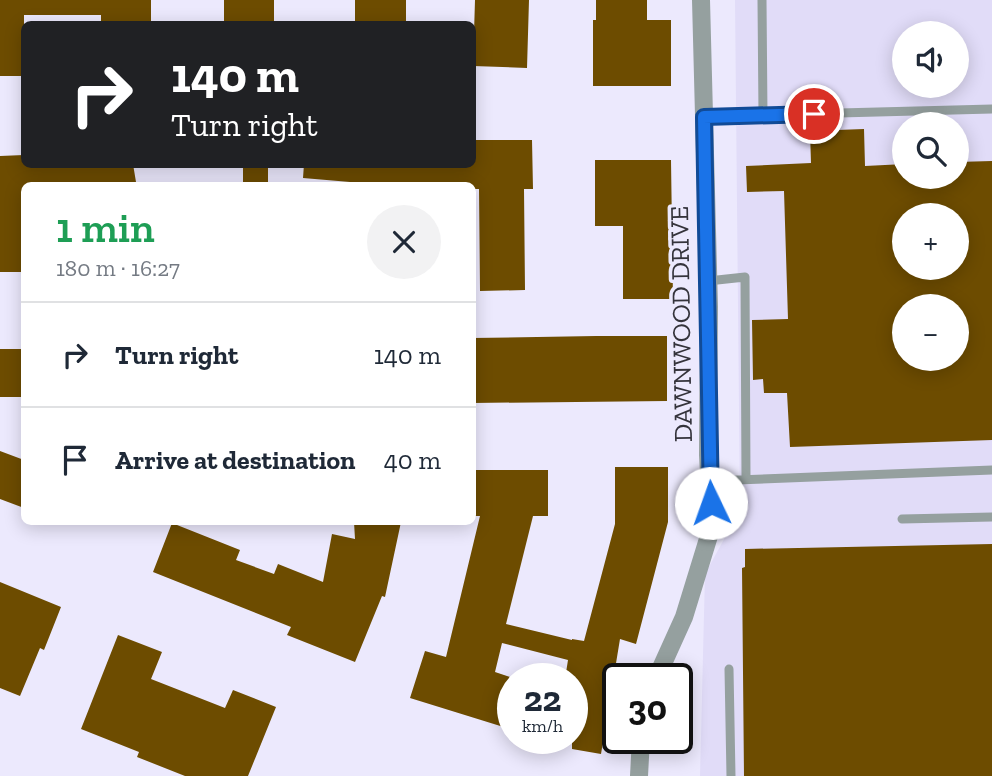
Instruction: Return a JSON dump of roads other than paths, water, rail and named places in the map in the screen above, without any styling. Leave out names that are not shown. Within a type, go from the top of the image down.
[{"type":"street","name":"DAWNWOOD DRIVE","points":[[663,663],[684,618],[712,526],[701,0]]},
{"type":"street","points":[[639,776],[640,754]]},
{"type":"lane","points":[[762,0],[763,116]]},
{"type":"lane","points":[[704,117],[992,108]]},
{"type":"lane","points":[[708,281],[745,277],[746,479]]},
{"type":"lane","points":[[710,481],[992,470]]},
{"type":"lane","points":[[902,519],[992,517]]},
{"type":"lane","points":[[729,669],[731,776]]}]
